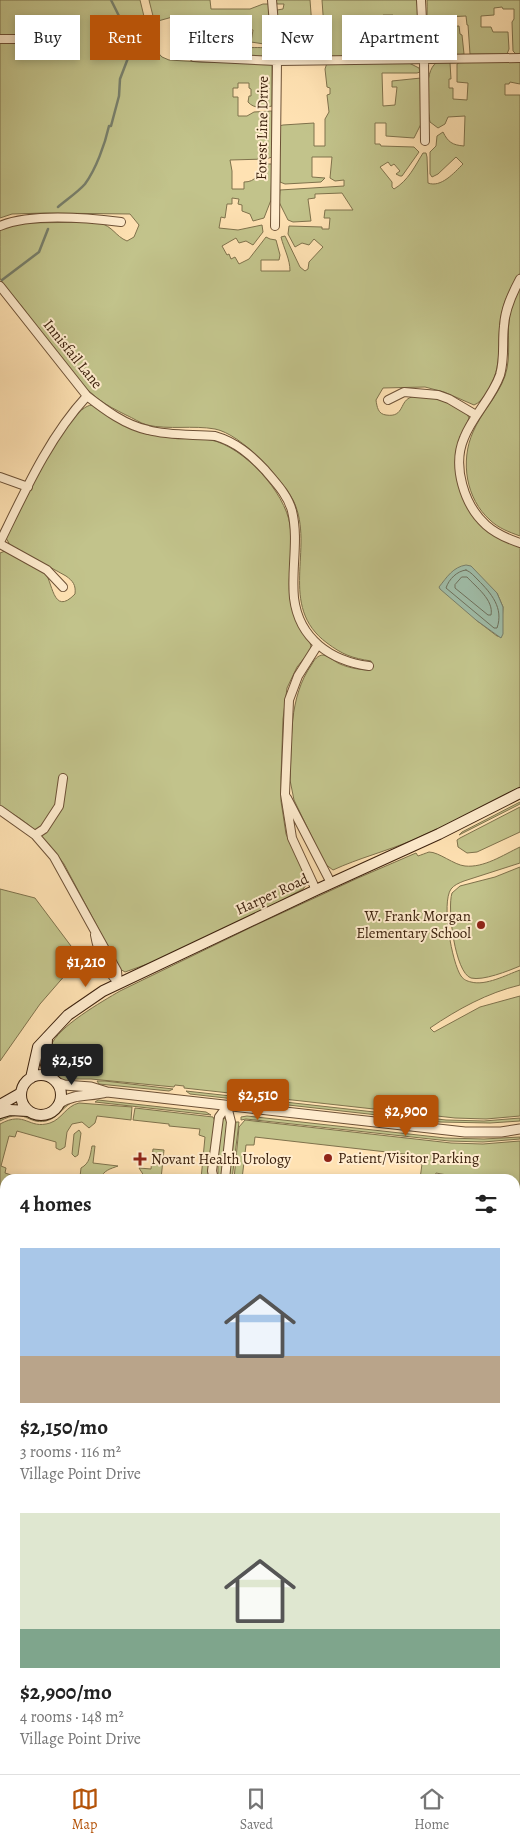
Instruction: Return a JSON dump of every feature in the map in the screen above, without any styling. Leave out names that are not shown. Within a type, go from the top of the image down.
[{"type":"main road","name":"Harper Road","points":[[31,1078],[38,1047],[68,1015],[118,983],[439,834],[520,793]]},
{"type":"main road","points":[[47,1038],[45,1064],[48,1072],[55,1081],[61,1092],[60,1103],[46,1115],[33,1114],[21,1100],[22,1087],[31,1078],[40,1075],[55,1081]]},
{"type":"main road","points":[[0,1105],[21,1093]]},
{"type":"main road","points":[[0,1113],[10,1110],[28,1110]]},
{"type":"street","name":"Forest Line Drive","points":[[272,0],[276,61],[275,226]]},
{"type":"street","points":[[421,0],[422,15]]},
{"type":"street","points":[[0,39],[15,38]]},
{"type":"street","points":[[457,59],[520,58]]},
{"type":"street","points":[[252,60],[424,60],[425,141]]},
{"type":"street","points":[[0,226],[29,219],[94,218],[121,222]]},
{"type":"street","points":[[520,279],[505,315],[503,360],[499,377],[494,389],[476,415],[464,439],[460,454],[460,468],[465,492],[477,516],[497,533],[520,543]]},
{"type":"street","name":"Innisfail Lane","points":[[0,286],[87,396],[103,409],[149,430],[216,436],[226,439],[256,460],[286,496],[292,509],[296,534],[294,598],[304,625],[318,646],[344,661],[369,666]]},
{"type":"street","points":[[388,400],[404,392],[438,395],[449,399],[476,415]]},
{"type":"street","points":[[63,587],[47,570],[0,543],[28,487],[62,427],[87,396]]},
{"type":"street","points":[[0,476],[28,487]]},
{"type":"street","points":[[316,890],[292,838],[285,794],[289,700],[298,676],[318,646]]},
{"type":"street","points":[[35,835],[44,829],[59,806],[63,778]]},
{"type":"street","points":[[285,794],[331,883]]},
{"type":"street","points":[[0,810],[35,835],[54,857],[95,933],[103,943],[117,971],[118,983]]},
{"type":"street","points":[[299,852],[312,845]]},
{"type":"street","points":[[55,1081],[64,1085],[91,1087],[106,1092],[465,1132],[501,1132],[520,1129]]},
{"type":"street","points":[[60,1103],[73,1096],[96,1096],[106,1092]]},
{"type":"street","points":[[213,1174],[219,1116],[227,1106]]},
{"type":"street","points":[[226,1174],[231,1122],[227,1106]]},
{"type":"green space","points":[[0,0],[140,0],[144,15],[90,15],[90,60],[160,60],[160,55],[169,60],[272,63],[272,106],[256,107],[248,102],[249,96],[251,96],[249,83],[238,83],[238,88],[233,88],[233,97],[238,97],[238,116],[247,116],[254,112],[272,111],[272,157],[266,159],[230,160],[232,189],[244,189],[244,182],[251,181],[256,177],[262,164],[272,164],[271,200],[264,218],[253,221],[250,214],[242,211],[242,205],[238,204],[239,199],[232,198],[232,204],[227,204],[225,218],[221,217],[219,228],[238,230],[262,225],[263,232],[253,245],[246,241],[239,243],[236,238],[222,246],[227,255],[229,254],[231,259],[235,257],[239,264],[249,259],[266,237],[276,240],[280,255],[279,260],[261,260],[261,271],[290,271],[281,237],[285,236],[300,267],[305,271],[308,269],[309,262],[323,247],[314,239],[309,245],[302,243],[295,247],[288,234],[289,226],[329,229],[330,218],[324,218],[325,210],[353,210],[342,193],[315,194],[315,198],[308,199],[311,221],[293,222],[288,220],[279,202],[280,190],[344,186],[344,180],[335,181],[330,178],[332,157],[312,157],[312,177],[325,178],[321,182],[285,184],[280,182],[279,126],[314,123],[314,146],[325,146],[325,119],[329,112],[327,95],[330,94],[330,88],[327,87],[325,69],[327,63],[409,63],[419,68],[420,72],[417,73],[382,73],[383,106],[395,105],[397,87],[392,87],[392,81],[421,78],[421,124],[414,138],[386,136],[386,123],[375,123],[375,144],[380,144],[381,146],[414,147],[419,152],[402,176],[396,174],[400,171],[394,164],[391,166],[388,162],[380,167],[392,182],[394,189],[407,178],[423,153],[426,153],[427,157],[428,183],[442,182],[463,164],[456,157],[438,174],[432,177],[430,174],[430,152],[436,146],[437,136],[443,132],[451,142],[464,146],[465,116],[448,117],[445,124],[438,128],[430,122],[427,93],[430,72],[434,65],[441,61],[450,63],[451,79],[449,79],[449,88],[453,88],[453,99],[467,100],[468,83],[457,82],[457,64],[460,62],[520,61],[520,84],[510,82],[505,84],[505,95],[520,95],[520,273],[504,303],[499,331],[498,362],[492,383],[485,395],[474,405],[444,392],[425,387],[383,388],[376,400],[377,408],[386,415],[396,414],[408,399],[418,396],[441,400],[467,414],[469,418],[459,445],[457,463],[458,482],[463,498],[472,513],[520,545],[520,787],[403,844],[333,870],[325,864],[294,800],[290,780],[295,705],[304,677],[319,656],[323,655],[351,668],[363,670],[370,670],[371,661],[358,659],[338,650],[327,643],[312,628],[304,612],[300,594],[301,538],[294,502],[280,481],[260,458],[237,439],[215,429],[147,425],[104,403],[66,367],[1,281],[0,228],[21,223],[98,222],[108,226],[127,241],[134,237],[139,225],[130,214],[12,214],[0,218]],"holes":[[[497,593],[503,607],[501,637],[476,620]]]},
{"type":"green space","points":[[149,0],[210,0],[211,9],[250,9],[263,4],[269,4],[270,15],[262,15],[262,44],[252,42],[252,15],[170,15],[170,18],[160,20],[160,15],[153,15]]},
{"type":"green space","points":[[276,0],[310,0],[311,15],[277,15],[277,10],[283,9],[284,4],[277,4]]},
{"type":"green space","points":[[322,0],[417,0],[418,15],[342,15],[342,57],[332,57],[332,15],[323,15]]},
{"type":"green space","points":[[427,0],[520,0],[520,54],[516,54],[513,51],[512,22],[514,19],[514,9],[494,8],[494,15],[481,16],[481,27],[491,27],[493,32],[508,32],[509,49],[507,54],[470,54],[466,16],[427,15]]},
{"type":"green space","points":[[457,26],[459,26],[460,34],[462,35],[464,54],[457,55]]},
{"type":"green space","points":[[252,47],[262,48],[262,58],[252,58]]},
{"type":"green space","points":[[520,287],[520,536],[497,525],[482,511],[471,491],[466,467],[469,443],[473,432],[505,376],[508,360],[510,312]]},
{"type":"green space","points":[[92,405],[129,427],[151,433],[211,440],[224,444],[249,461],[272,485],[287,512],[290,525],[289,580],[291,605],[311,646],[310,651],[297,667],[287,688],[283,719],[281,777],[281,801],[286,834],[307,879],[307,884],[303,889],[252,916],[153,962],[125,972],[120,969],[58,855],[28,824],[0,807],[0,553],[5,551],[44,572],[54,595],[62,602],[75,594],[72,582],[66,576],[10,545],[6,538],[57,441],[82,410]]},
{"type":"green space","points":[[520,802],[520,804],[459,835],[462,832]]},
{"type":"green space","points":[[520,807],[520,832],[477,852],[467,853],[458,847],[457,840],[460,838]]},
{"type":"green space","points":[[520,847],[520,863],[454,886],[448,896],[447,919],[454,959],[462,977],[471,982],[483,983],[520,970],[520,985],[496,992],[473,1002],[430,1028],[434,1032],[480,1007],[520,996],[520,1116],[486,1119],[455,1118],[184,1088],[184,1086],[175,1085],[174,1087],[91,1079],[70,1079],[69,1084],[57,1079],[48,1065],[50,1048],[55,1039],[71,1023],[92,1008],[120,991],[258,924],[416,853],[418,856],[429,852],[461,865],[472,866],[493,860]]},
{"type":"green space","points":[[520,867],[520,966],[489,977],[471,978],[465,974],[457,953],[452,925],[452,893],[460,886],[495,877]]},
{"type":"green space","points":[[0,889],[35,898],[80,958],[40,1004],[0,1061]]},
{"type":"green space","points":[[97,1081],[173,1089],[169,1091],[99,1084]]},
{"type":"green space","points":[[186,1091],[446,1120],[484,1121],[520,1118],[520,1121],[490,1123],[440,1122],[190,1094]]},
{"type":"green space","points":[[98,1100],[206,1112],[211,1115],[95,1102]]},
{"type":"green space","points":[[71,1101],[50,1120],[40,1122],[15,1116],[0,1121],[0,1119],[15,1114],[40,1120],[50,1118]]},
{"type":"green space","points":[[79,1103],[132,1107],[131,1120],[97,1116],[95,1123],[89,1128],[82,1122],[72,1124],[67,1132],[65,1147],[60,1150],[56,1148],[56,1142],[17,1131],[15,1137],[9,1136],[1,1166],[6,1168],[5,1173],[8,1174],[0,1174],[0,1124],[16,1119],[37,1124],[50,1123]]},
{"type":"green space","points":[[135,1108],[213,1117],[215,1121],[210,1174],[201,1174],[205,1137],[199,1135],[200,1129],[133,1120]]},
{"type":"green space","points":[[247,1116],[445,1138],[484,1139],[520,1137],[520,1139],[483,1142],[449,1141],[241,1120],[241,1117]]},
{"type":"green space","points":[[225,1118],[227,1122],[222,1174],[218,1174],[218,1157],[222,1120]]},
{"type":"green space","points":[[245,1120],[451,1143],[483,1144],[520,1141],[520,1174],[421,1174],[422,1164],[413,1163],[413,1155],[255,1137],[254,1145],[246,1145],[243,1174],[234,1174],[239,1127]]},
{"type":"green space","points":[[236,1122],[239,1122],[233,1174],[230,1174]]},
{"type":"green space","points":[[79,1130],[81,1133],[78,1155],[75,1157],[72,1154],[74,1134]]},
{"type":"green space","points":[[92,1146],[95,1146],[93,1163],[118,1166],[104,1174],[80,1174],[81,1168],[90,1156]]},
{"type":"green space","points":[[153,1149],[164,1150],[162,1174],[143,1174],[139,1168],[151,1169]]},
{"type":"water","points":[[466,565],[471,566],[497,593],[503,607],[503,634],[501,638],[476,620],[439,587],[454,570]]},
{"type":"waterway","points":[[58,207],[85,184],[96,164],[109,126],[111,126],[119,96],[120,79],[133,45],[133,37],[121,20],[111,0]]},
{"type":"waterway","points":[[2,280],[39,252],[48,229]]},
{"type":"place","name":"W. Frank Morgan Elementary School","points":[[481,925]]},
{"type":"place","name":"Patient/Visitor Parking","points":[[328,1158]]},
{"type":"place","name":"Novant Health Urology","points":[[140,1159]]}]
